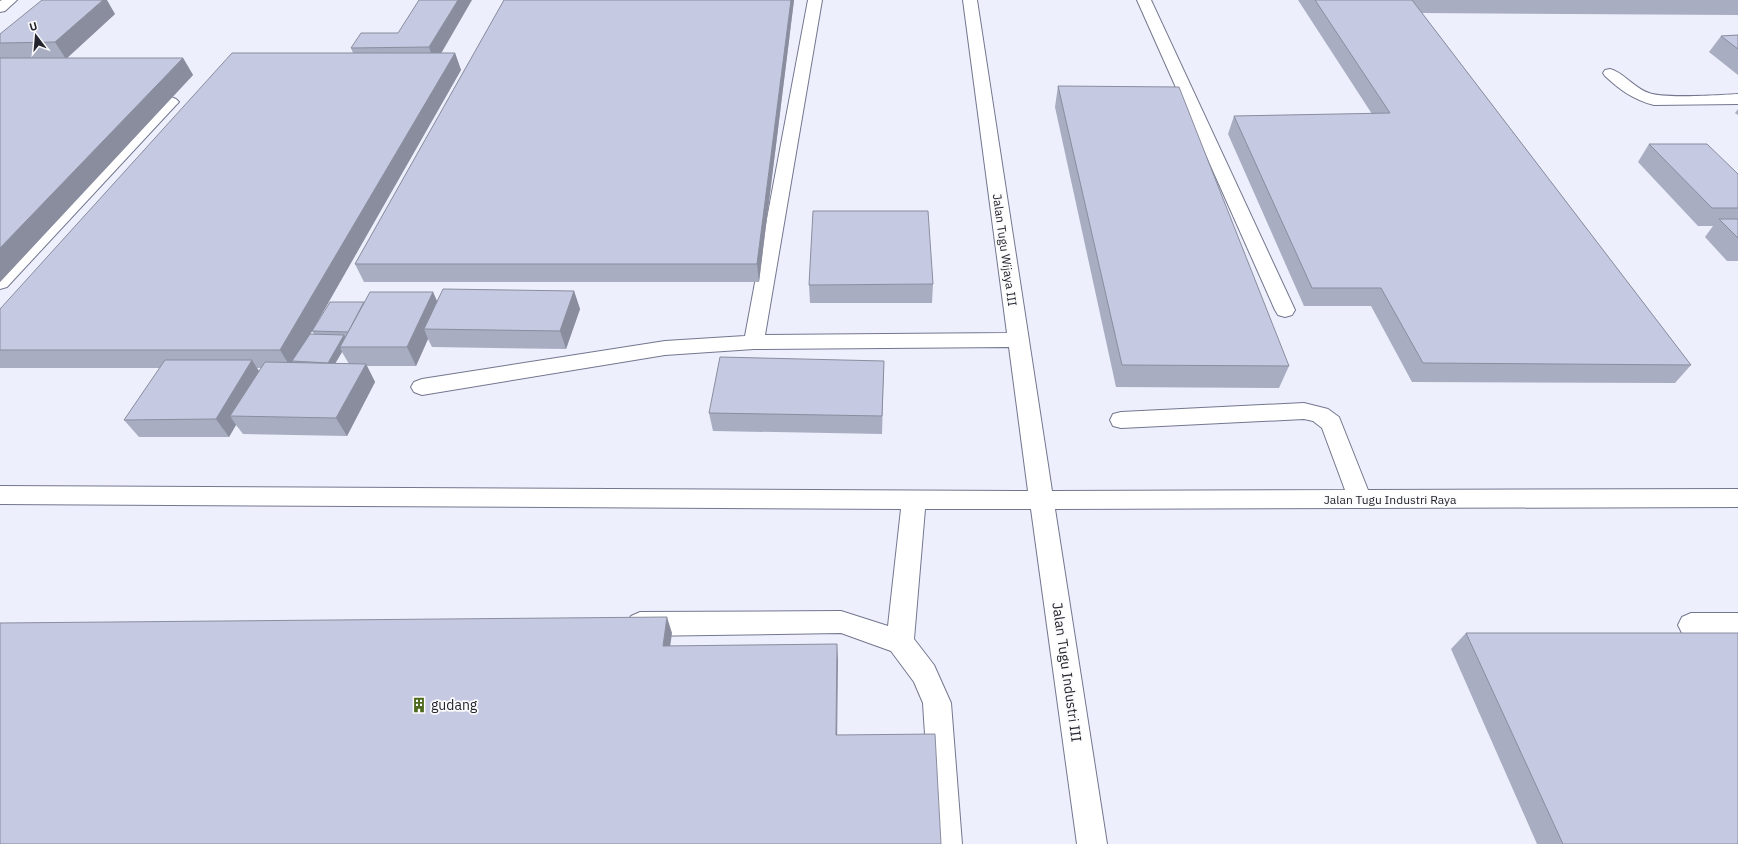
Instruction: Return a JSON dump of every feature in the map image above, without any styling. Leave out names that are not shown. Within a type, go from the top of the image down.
[{"type":"street","points":[[0,8],[10,0]]},
{"type":"street","points":[[754,342],[815,0]]},
{"type":"street","name":"Jalan Tugu Wijaya III","points":[[970,0],[1041,500]]},
{"type":"street","points":[[1144,0],[1285,310]]},
{"type":"street","points":[[1610,73],[1630,92],[1643,98],[1654,100],[1738,99]]},
{"type":"street","points":[[0,283],[171,102]]},
{"type":"street","points":[[422,387],[665,348],[754,342],[1018,340]]},
{"type":"street","points":[[1121,420],[1304,411],[1320,415],[1331,423],[1360,499]]},
{"type":"street","name":"Jalan Tugu Industri Raya","points":[[0,496],[914,500],[1738,498]]},
{"type":"street","points":[[900,642],[914,500]]},
{"type":"street","name":"Jalan Tugu Industri III","points":[[1041,500],[1092,844]]},
{"type":"street","points":[[618,624],[840,622],[900,642],[924,674],[937,703],[947,844]]},
{"type":"street","points":[[1690,625],[1738,625]]},
{"type":"shaded area","points":[[0,0],[1738,0],[1738,844],[0,844]]},
{"type":"building","points":[[42,0],[103,0],[55,42],[0,43],[0,34]]},
{"type":"building","points":[[419,0],[458,0],[429,47],[351,48],[361,33],[398,33]]},
{"type":"building","points":[[504,0],[791,0],[757,264],[355,264]]},
{"type":"building","points":[[1315,0],[1412,0],[1691,365],[1423,363],[1381,288],[1312,288],[1234,116],[1390,113]]},
{"type":"building","points":[[1738,35],[1738,49],[1721,36]]},
{"type":"building","points":[[232,53],[455,53],[280,350],[0,350],[0,309]]},
{"type":"building","points":[[0,58],[183,58],[0,248]]},
{"type":"building","points":[[1058,86],[1179,87],[1289,366],[1122,365]]},
{"type":"building","points":[[1649,144],[1707,144],[1738,174],[1738,208],[1712,208]]},
{"type":"building","points":[[813,211],[928,211],[933,284],[809,285]]},
{"type":"building","points":[[1719,219],[1738,219],[1738,238]]},
{"type":"building","points":[[443,289],[574,291],[560,331],[424,329]]},
{"type":"building","points":[[370,292],[433,292],[407,347],[340,347]]},
{"type":"building","points":[[330,302],[364,302],[348,332],[312,331]]},
{"type":"building","points":[[310,334],[344,335],[328,363],[292,361]]},
{"type":"building","points":[[720,357],[884,361],[882,416],[709,413]]},
{"type":"building","points":[[165,360],[252,360],[216,419],[124,420]]},
{"type":"building","points":[[265,362],[366,364],[336,418],[230,416]]},
{"type":"building","name":"gudang","points":[[667,617],[663,646],[837,644],[836,735],[935,734],[941,844],[0,844],[0,623]]},
{"type":"building","points":[[1466,633],[1738,633],[1738,844],[1563,844]]},
{"type":"place","name":"gudang","points":[[419,705]]}]
